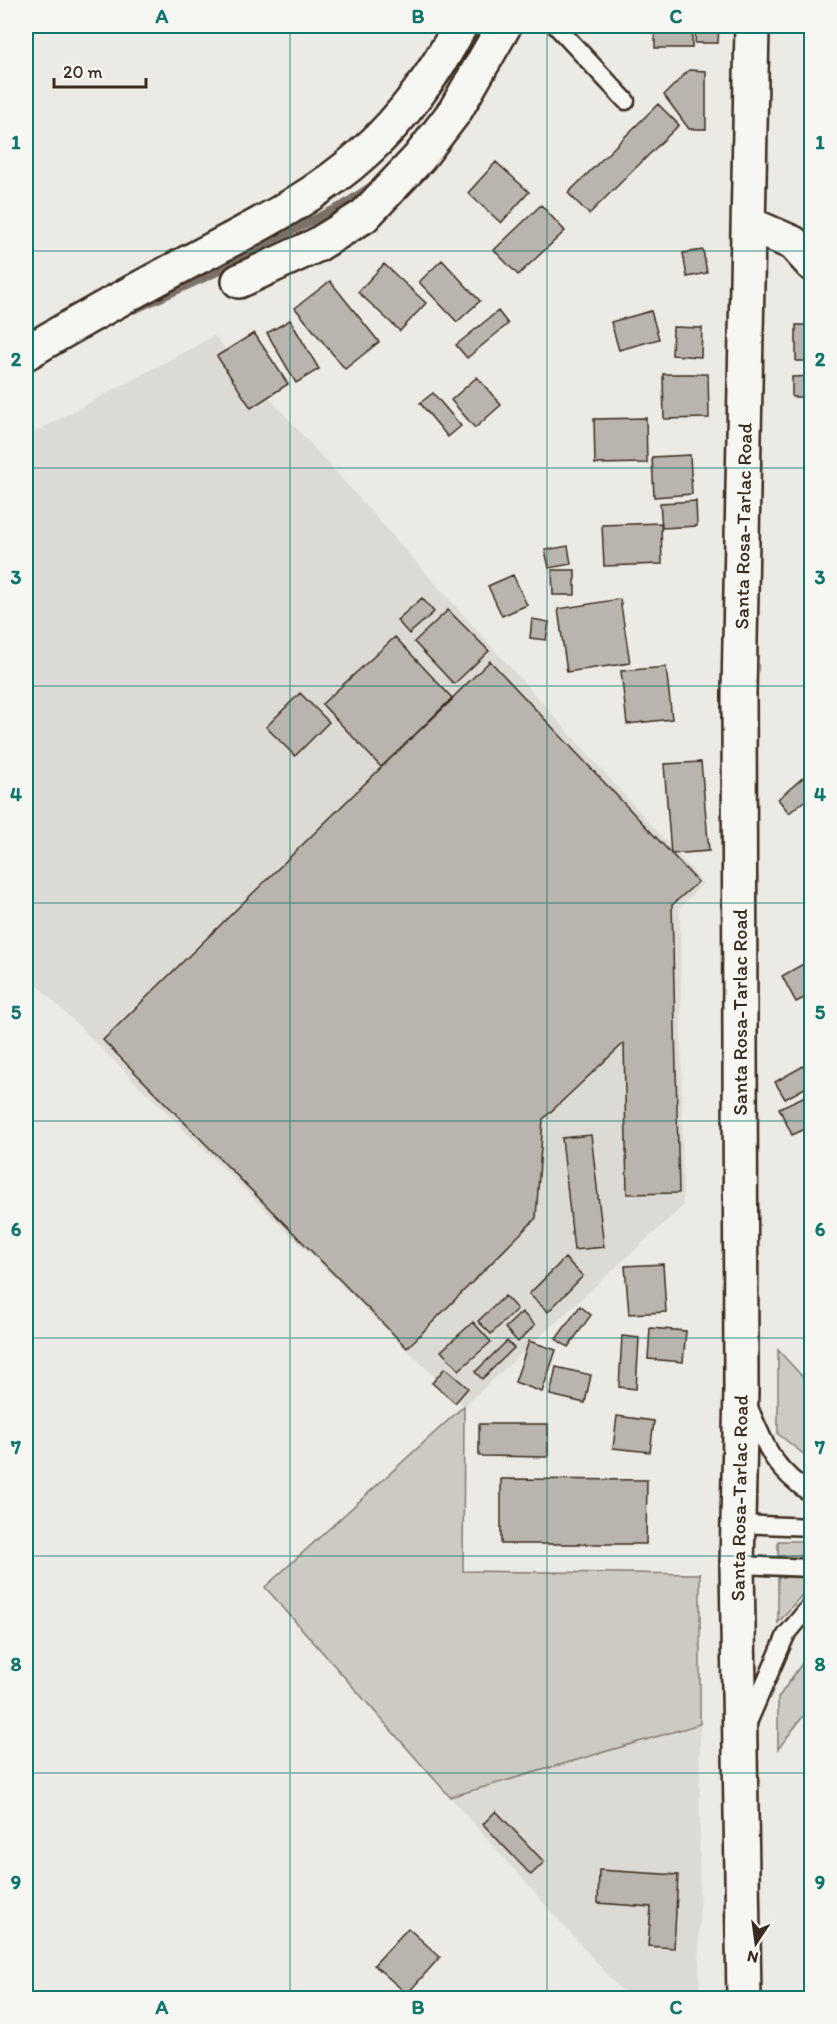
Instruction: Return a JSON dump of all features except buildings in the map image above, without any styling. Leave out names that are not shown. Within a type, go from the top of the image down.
[{"type":"main road","points":[[26,353],[89,315],[268,220],[314,192],[365,152],[403,111],[447,51],[460,26]]},
{"type":"main road","points":[[239,280],[317,244],[364,216],[419,158],[455,111],[504,26]]},
{"type":"main road","name":"Santa Rosa-Tarlac Road","points":[[744,1998],[737,1565],[741,1389],[739,693],[752,26]]},
{"type":"main road","points":[[749,224],[793,243],[812,264]]},
{"type":"lane","points":[[556,26],[626,101]]},
{"type":"lane","points":[[741,1389],[772,1459],[792,1481],[812,1495]]},
{"type":"lane","points":[[737,1524],[812,1527]]},
{"type":"lane","points":[[737,1565],[812,1568]]},
{"type":"lane","points":[[740,1739],[786,1635],[812,1604]]},
{"type":"shaded area","points":[[214,336],[703,883],[680,908],[683,1206],[464,1406],[26,974],[26,437]]},
{"type":"shaded area","points":[[778,1350],[811,1386],[811,1460],[778,1434]]},
{"type":"shaded area","points":[[464,1406],[463,1571],[700,1574],[700,1724],[450,1797],[265,1587]]},
{"type":"shaded area","points":[[778,1541],[811,1541],[811,1555],[778,1556]]},
{"type":"shaded area","points":[[778,1577],[812,1578],[811,1584],[778,1623]]},
{"type":"shaded area","points":[[811,1650],[811,1706],[778,1749],[778,1698]]},
{"type":"shaded area","points":[[700,1724],[699,1998],[628,1998],[450,1797]]},
{"type":"waterway","points":[[135,309],[234,264],[270,241],[344,205],[375,184]]}]
